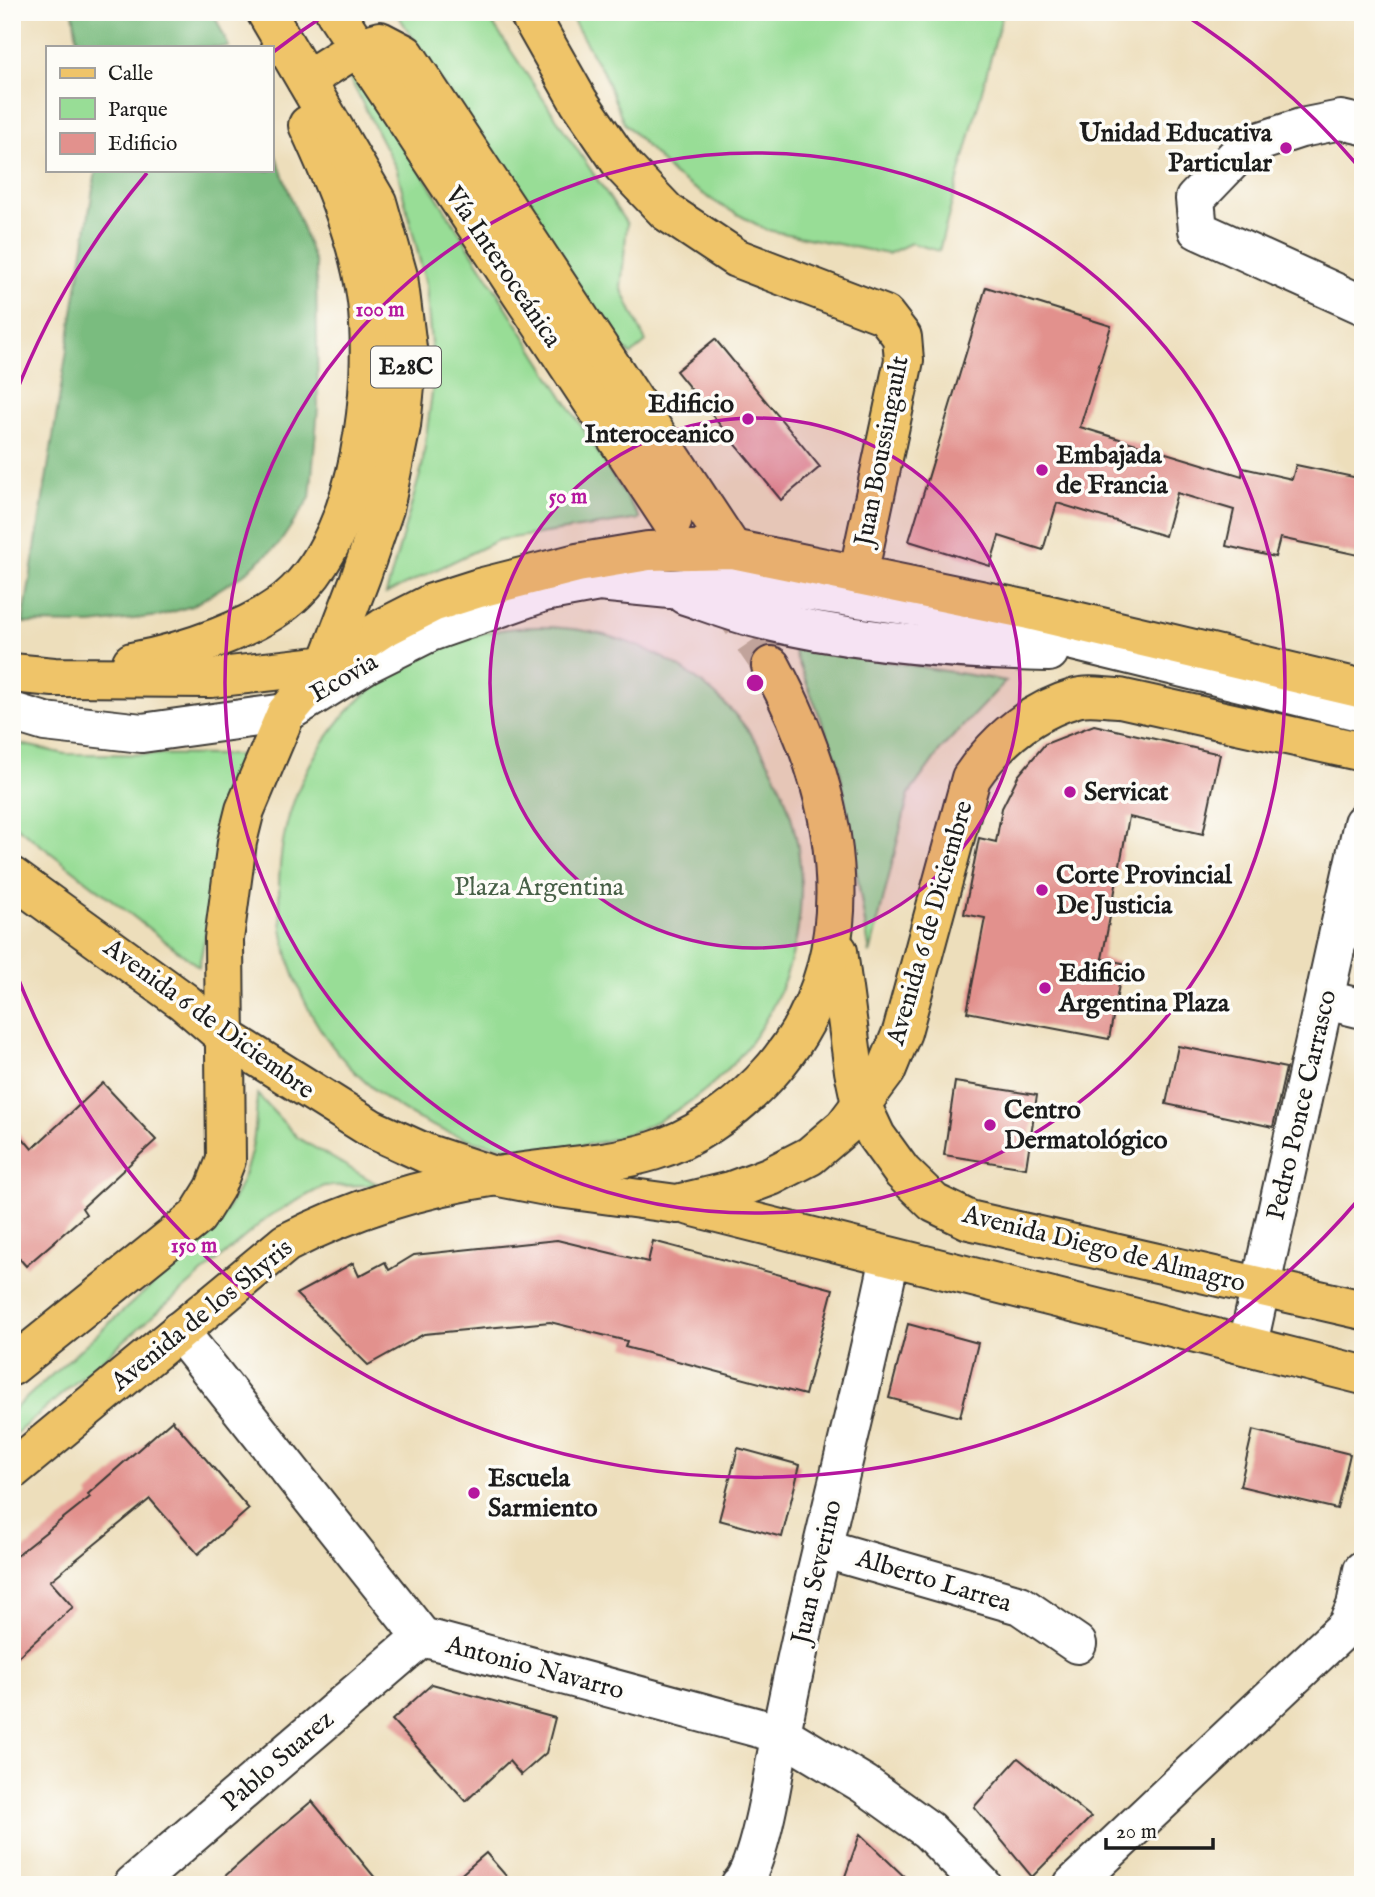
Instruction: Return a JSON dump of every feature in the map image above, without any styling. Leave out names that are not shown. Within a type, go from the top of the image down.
[{"type":"main road","points":[[256,12],[272,46]]},
{"type":"main road","name":"E28C","points":[[266,12],[377,202],[398,276],[408,356],[401,426],[384,509],[327,665]]},
{"type":"main road","name":"Vía Interoceánica","points":[[335,12],[672,522]]},
{"type":"main road","name":"Juan Boussingault","points":[[528,12],[579,102],[623,166],[667,212],[736,258],[885,315],[902,337],[904,360],[858,575]]},
{"type":"main road","points":[[306,80],[358,47],[380,41],[405,54],[732,549]]},
{"type":"main road","points":[[54,677],[174,654],[241,628],[294,595],[330,548],[353,481],[369,393],[367,301],[350,225],[320,150],[273,49]]},
{"type":"main road","points":[[12,1366],[197,1217],[215,1188],[226,1160],[223,939],[235,853],[245,810],[286,713],[327,665],[383,628],[432,603],[577,563],[648,551],[732,549],[1029,610],[1363,689]]},
{"type":"main road","points":[[12,673],[54,677],[211,678],[327,665]]},
{"type":"main road","points":[[494,1176],[621,1159],[656,1150],[690,1135],[736,1105],[777,1066],[803,1030],[821,989],[835,932],[836,881],[826,803],[807,740],[771,666]]},
{"type":"main road","name":"Avenida 6 de Diciembre","points":[[12,877],[183,1001],[224,1036],[372,1129],[425,1153],[494,1176],[586,1193],[677,1204],[731,1191],[810,1156],[844,1127],[886,1071],[902,1032],[971,778],[987,755],[1013,730],[1079,697],[1120,698],[1363,752]]},
{"type":"main road","name":"Avenida Diego de Almagro","points":[[835,932],[848,1036],[861,1104],[876,1136],[902,1171],[934,1203],[969,1220],[1363,1310]]},
{"type":"main road","name":"Avenida de los Shyris","points":[[12,1470],[286,1244],[327,1222],[371,1205],[494,1176]]},
{"type":"main road","points":[[677,1204],[733,1214],[890,1257],[1248,1344],[1363,1375]]},
{"type":"street","points":[[1363,125],[1341,120],[1301,128],[1246,146],[1195,200],[1198,230],[1363,305]]},
{"type":"street","name":"Ecovia","points":[[12,712],[45,722],[142,733],[286,713],[366,664],[430,632],[544,592],[599,582],[670,590],[755,618],[863,637],[951,649],[1114,653],[1363,712]]},
{"type":"street","name":"Pedro Ponce Carrasco","points":[[1248,1344],[1363,823]]},
{"type":"street","points":[[1326,1000],[1363,1009]]},
{"type":"street","name":"Juan Severino","points":[[740,1885],[751,1868],[890,1257]]},
{"type":"street","name":"Antonio Navarro","points":[[179,1331],[422,1637],[781,1734],[864,1784],[928,1830],[982,1885]]},
{"type":"street","name":"Alberto Larrea","points":[[822,1548],[1020,1605],[1077,1644]]},
{"type":"street","points":[[1073,1885],[1347,1626],[1356,1606],[1363,1570]]},
{"type":"street","name":"Pablo Suarez","points":[[133,1885],[422,1637]]},
{"type":"green space","points":[[73,12],[213,12],[229,46],[78,46]]},
{"type":"green space","points":[[396,12],[485,12],[627,224],[621,288],[646,342],[631,355],[603,330]]},
{"type":"green space","points":[[568,12],[1003,12],[939,251],[911,243],[888,254],[767,230],[720,205],[674,175],[624,123],[604,74]]},
{"type":"green space","points":[[348,75],[362,78],[640,519],[498,540],[386,594],[422,467],[434,378],[426,285],[397,170]]},
{"type":"green space","points":[[273,148],[316,265],[318,408],[310,498],[279,544],[244,574],[192,606],[159,616],[91,624],[23,623],[96,172],[273,172]]},
{"type":"green space","name":"Plaza Argentina","points":[[540,627],[591,632],[640,647],[685,671],[725,703],[757,743],[781,788],[796,837],[801,888],[796,939],[781,988],[757,1033],[725,1073],[685,1105],[640,1129],[591,1144],[540,1149],[489,1144],[440,1129],[395,1105],[355,1073],[323,1033],[299,988],[284,939],[279,888],[284,837],[299,788],[323,743],[355,703],[395,671],[440,647],[489,632]]},
{"type":"green space","points":[[792,646],[1006,681],[942,748],[909,794],[870,954],[839,765]]},
{"type":"green space","points":[[12,742],[65,754],[240,755],[199,967],[12,823]]},
{"type":"green space","points":[[257,1094],[298,1138],[379,1185],[324,1186],[269,1216],[12,1437],[12,1411],[195,1247],[225,1213],[239,1188],[248,1162],[254,1137]]},
{"type":"building","points":[[986,287],[1111,326],[1080,427],[1242,476],[1243,468],[1292,479],[1296,465],[1363,479],[1363,556],[1280,538],[1275,557],[1226,546],[1234,510],[1177,493],[1165,536],[1057,503],[1043,550],[999,536],[990,566],[909,541]]},
{"type":"building","name":"Edificio Interoceanico","points":[[715,339],[820,467],[781,500],[676,371]]},
{"type":"building","points":[[1094,725],[1220,754],[1203,834],[1129,817],[1102,959],[1123,963],[1109,1039],[967,1012],[985,918],[964,914],[979,838],[996,842],[1002,808],[1018,776],[1045,744]]},
{"type":"building","points":[[1178,1046],[1286,1068],[1273,1127],[1166,1104]]},
{"type":"building","name":"Centro Dermatológico","points":[[955,1082],[1037,1095],[1026,1168],[944,1155]]},
{"type":"building","points":[[103,1083],[156,1140],[82,1208],[86,1214],[26,1266],[12,1250],[12,1125],[32,1149]]},
{"type":"building","points":[[557,1240],[648,1262],[653,1241],[833,1289],[805,1395],[625,1347],[627,1341],[550,1322],[424,1334],[368,1365],[296,1294],[353,1263],[359,1276],[385,1262],[389,1270],[414,1255]]},
{"type":"building","points":[[908,1324],[978,1343],[960,1417],[889,1398]]},
{"type":"building","points":[[172,1420],[249,1509],[198,1554],[150,1499],[50,1581],[73,1607],[12,1662],[12,1559],[90,1497],[88,1494]]},
{"type":"building","points":[[1253,1430],[1350,1454],[1337,1509],[1240,1486]]},
{"type":"building","points":[[738,1448],[800,1465],[782,1537],[719,1520]]},
{"type":"building","points":[[432,1684],[555,1718],[546,1753],[521,1775],[509,1761],[466,1801],[392,1720]]},
{"type":"building","points":[[1018,1758],[1091,1817],[1032,1877],[974,1807]]},
{"type":"building","points":[[312,1801],[381,1885],[215,1885],[270,1836]]},
{"type":"building","points":[[860,1834],[913,1885],[842,1885]]},
{"type":"building","points":[[486,1853],[514,1885],[449,1885]]},
{"type":"tunnel","points":[[721,593],[771,666]]},
{"type":"place","name":"Unidad Educativa Particular","points":[[1286,148]]},
{"type":"place","name":"Edificio Interoceanico","points":[[748,419]]},
{"type":"place","name":"Embajada de Francia","points":[[1042,470]]},
{"type":"place","name":"Servicat","points":[[1070,792]]},
{"type":"place","name":"Corte Provincial De Justicia","points":[[1042,890]]},
{"type":"place","name":"Edificio Argentina Plaza","points":[[1045,988]]},
{"type":"place","name":"Centro Dermatológico","points":[[990,1125]]},
{"type":"place","name":"Escuela Sarmiento","points":[[474,1493]]}]
